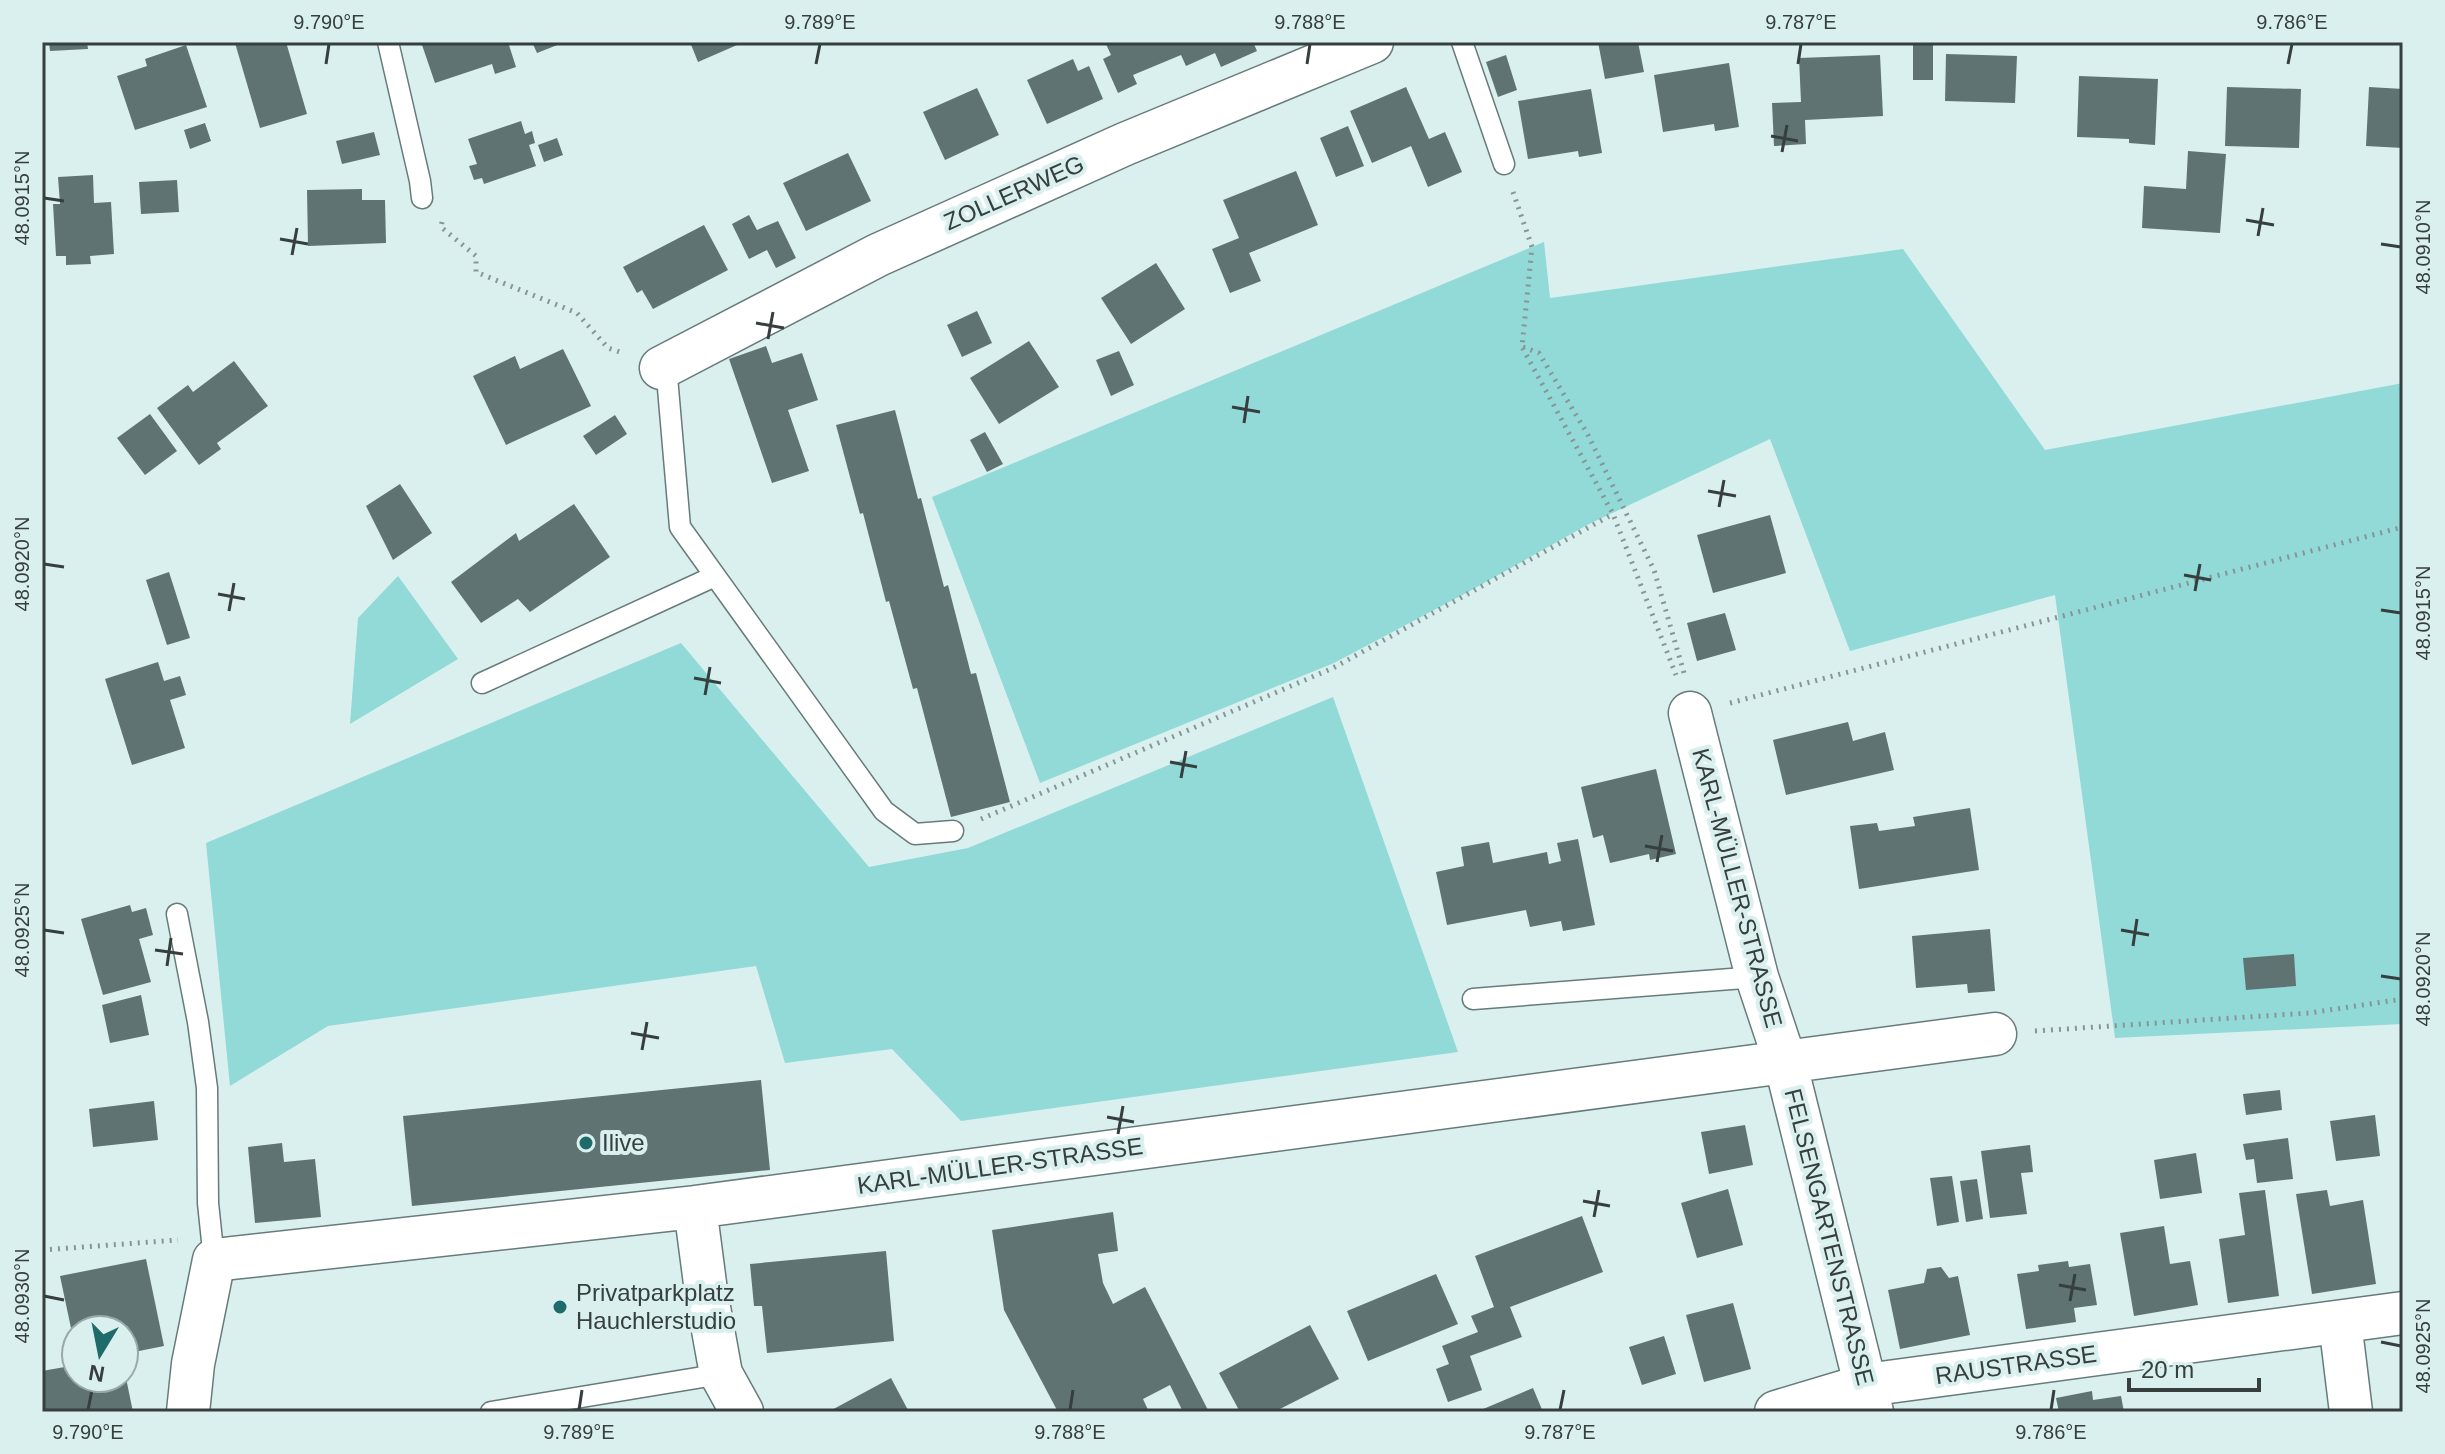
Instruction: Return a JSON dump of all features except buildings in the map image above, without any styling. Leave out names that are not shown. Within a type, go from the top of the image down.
[{"type":"street","name":"ZOLLERWEG","points":[[663,366],[878,255],[1125,144],[1372,42]]},
{"type":"street","name":"KARL-MÜLLER-STRASSE","points":[[1690,713],[1757,977],[1785,1061]]},
{"type":"street","name":"KARL-MÜLLER-STRASSE","points":[[214,1260],[695,1207],[1995,1034]]},
{"type":"street","name":"FELSENGARTENSTRASSE","points":[[1785,1061],[1869,1399]]},
{"type":"street","points":[[695,1207],[721,1374],[742,1412]]},
{"type":"street","points":[[188,1412],[193,1364],[214,1260]]},
{"type":"street","name":"RAUSTRASSE","points":[[1776,1412],[2403,1313]]},
{"type":"street","points":[[2340,1322],[2351,1412]]},
{"type":"lane","points":[[388,42],[421,190]]},
{"type":"lane","points":[[1462,42],[1504,164]]},
{"type":"lane","points":[[663,366],[680,527],[884,811],[915,834],[953,831]]},
{"type":"lane","points":[[482,683],[715,576]]},
{"type":"lane","points":[[177,914],[207,1088],[208,1203],[214,1260]]},
{"type":"lane","points":[[1473,999],[1757,977]]},
{"type":"lane","points":[[491,1412],[721,1374]]},
{"type":"path","points":[[1504,164],[1532,247],[1522,347],[1613,514],[1690,713]]},
{"type":"path","points":[[421,190],[445,213],[441,227],[476,256],[476,272],[577,313],[608,348],[663,366]]},
{"type":"path","points":[[1522,347],[1539,353],[1588,435],[1654,570],[1684,666],[1690,713]]},
{"type":"path","points":[[953,831],[1333,668],[1613,514]]},
{"type":"path","points":[[1690,713],[2403,527]]},
{"type":"path","points":[[1995,1034],[2309,1013],[2403,999]]},
{"type":"path","points":[[42,1250],[177,1239],[214,1260]]},
{"type":"shaded area","points":[[1544,242],[1550,298],[1903,249],[2045,450],[2403,383],[2403,1024],[2115,1038],[2055,595],[1850,651],[1770,439],[1589,524],[1334,663],[1040,783],[932,497]]},
{"type":"shaded area","points":[[398,576],[458,659],[350,724],[358,618]]},
{"type":"shaded area","points":[[681,643],[869,867],[968,848],[1333,697],[1458,1052],[961,1121],[892,1049],[785,1063],[756,966],[328,1026],[230,1086],[206,843]]},
{"type":"place","name":"Ilive","points":[[586,1143]]},
{"type":"place","name":"Privatparkplatz Hauchlerstudio","points":[[560,1307]]}]
